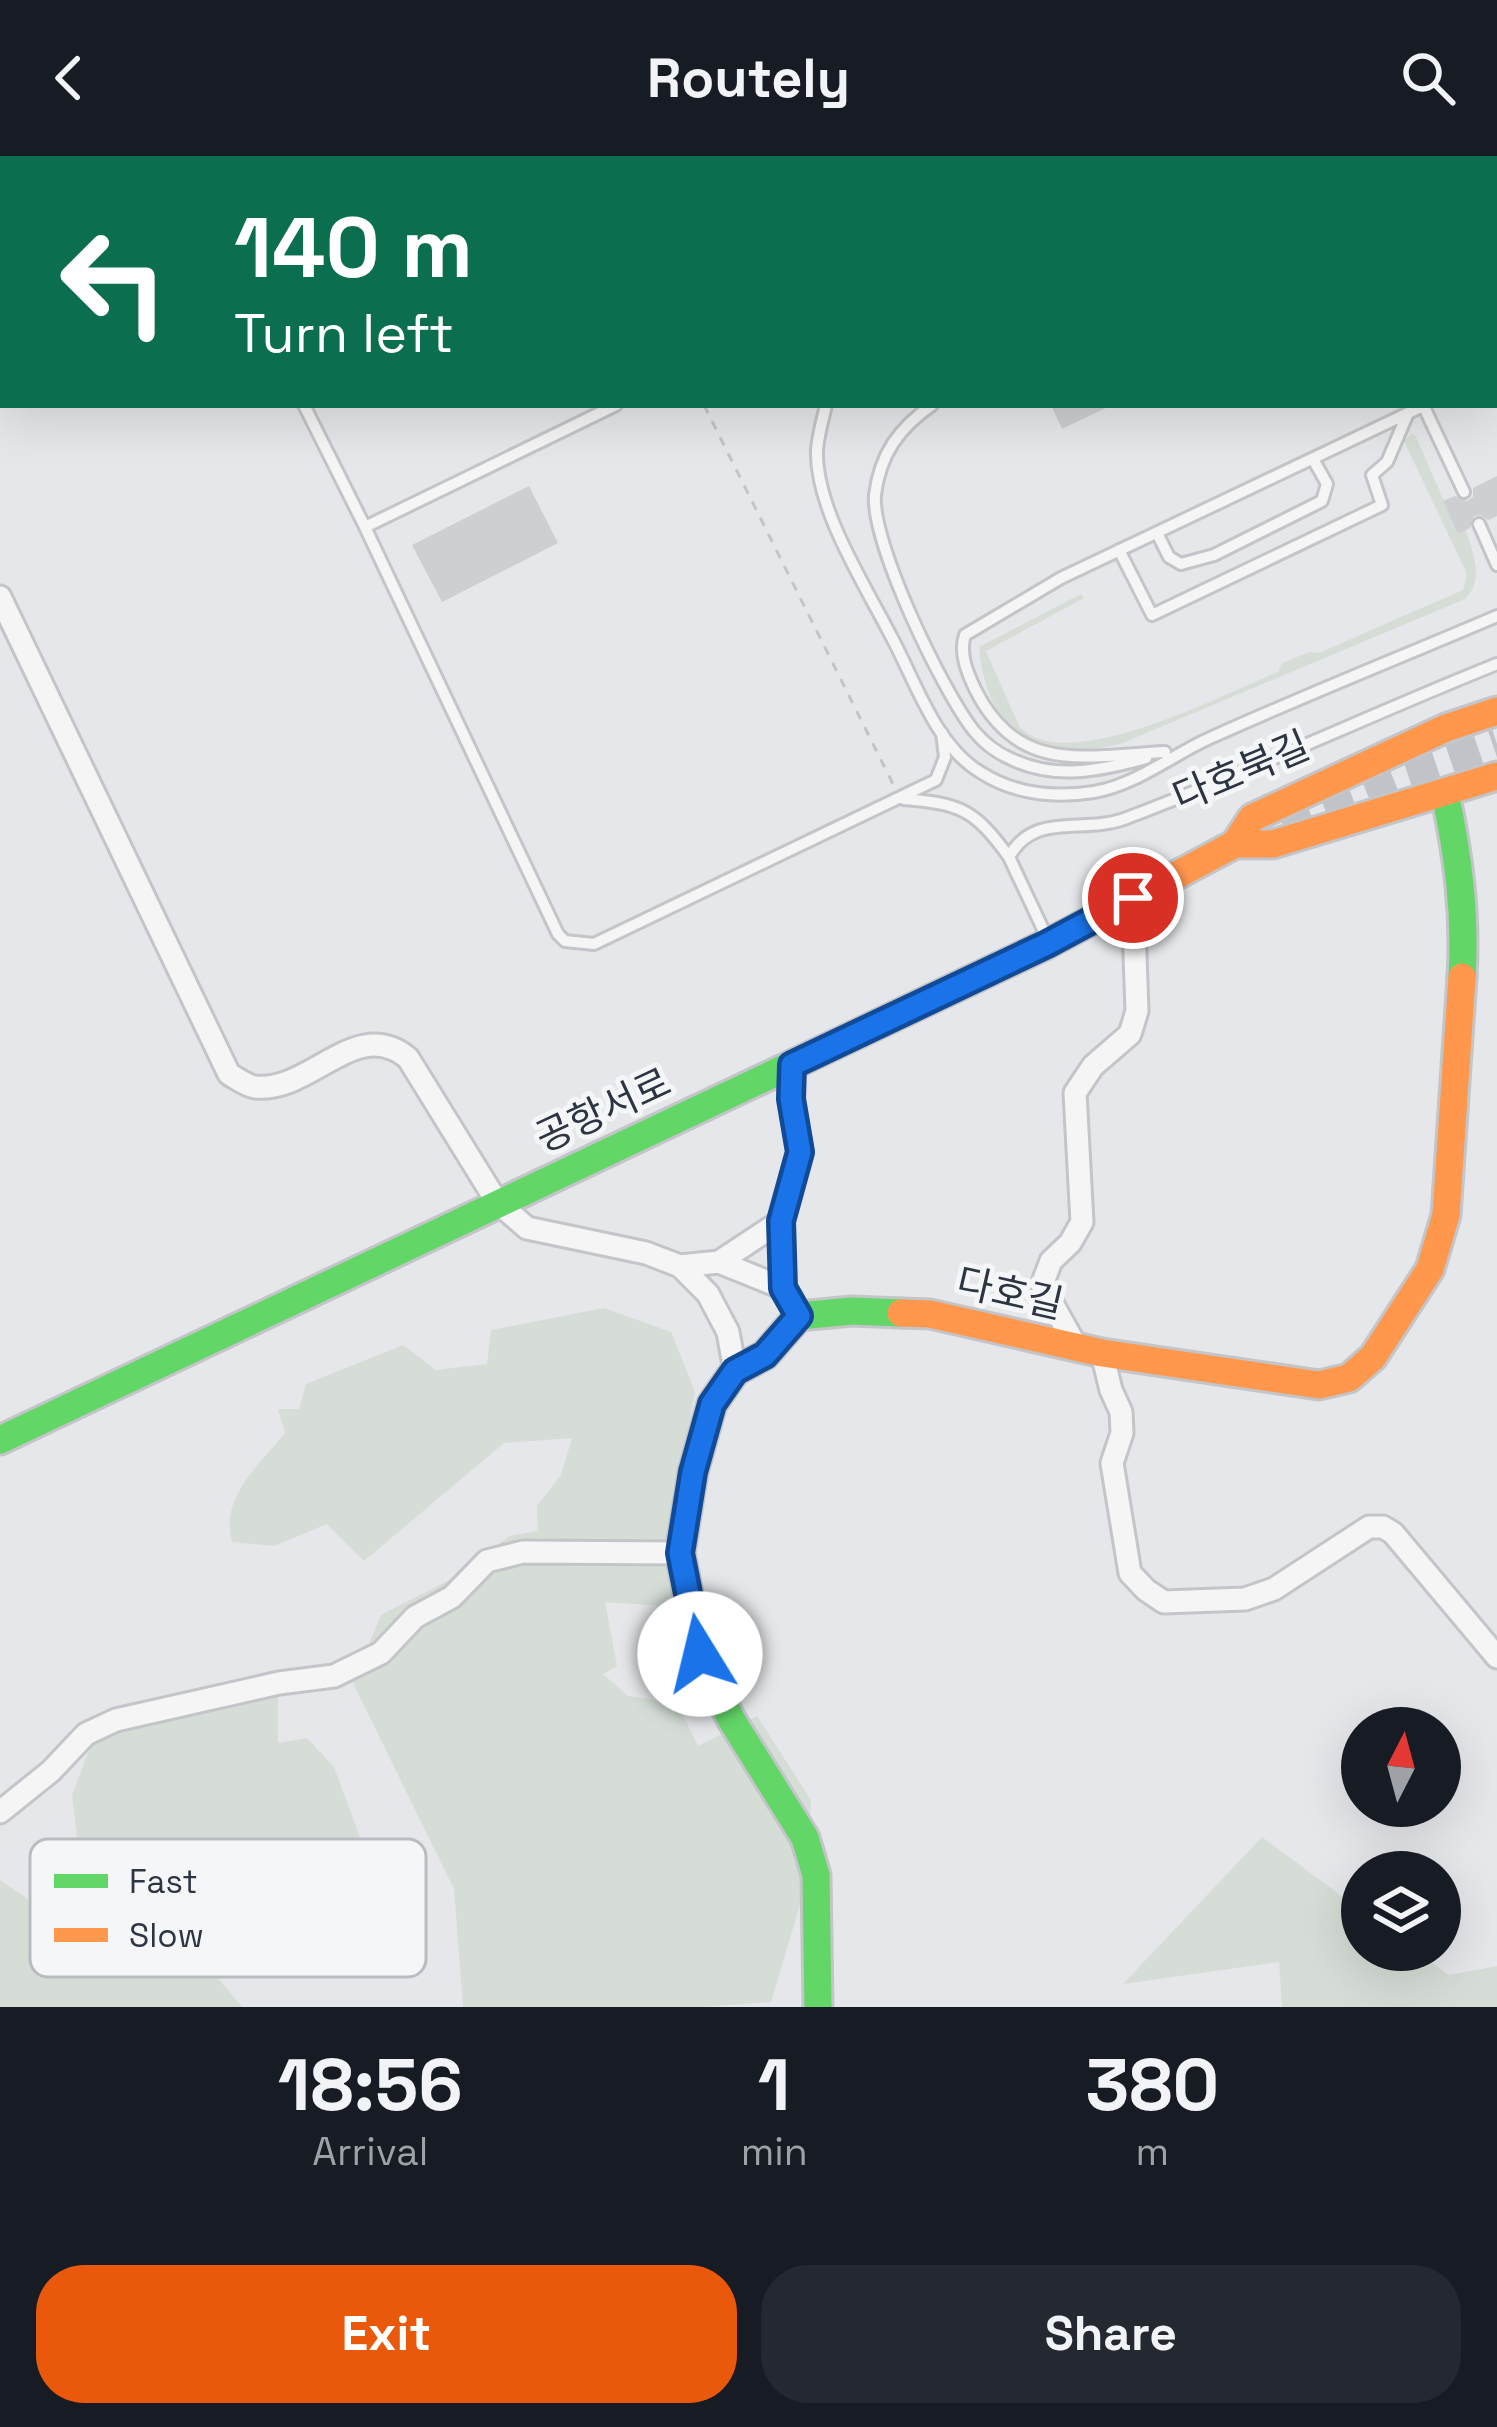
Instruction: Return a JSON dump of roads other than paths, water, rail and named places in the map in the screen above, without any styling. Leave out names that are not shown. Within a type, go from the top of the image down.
[{"type":"street","points":[[0,596],[229,1074],[253,1087],[281,1084],[367,1044],[391,1044],[408,1058],[497,1202],[527,1228],[646,1252],[680,1266],[708,1294],[728,1332],[735,1371]]},
{"type":"street","points":[[1235,844],[1252,818],[1446,728],[1497,710]]},
{"type":"street","points":[[1235,844],[1273,844],[1497,776]]},
{"type":"street","name":"다호길","points":[[799,1316],[851,1311],[931,1314],[1090,1350],[1319,1385],[1349,1378],[1373,1358],[1430,1269],[1446,1215],[1465,928],[1458,853],[1445,794]]},
{"type":"street","name":"공항서로","points":[[0,1441],[1049,943],[1235,844]]},
{"type":"street","points":[[1133,898],[1137,1011],[1130,1034],[1093,1066],[1075,1093],[1082,1222],[1070,1243],[1051,1261],[1042,1285],[1090,1350],[1121,1412],[1122,1433],[1112,1463],[1130,1573],[1164,1601],[1245,1599],[1274,1589],[1369,1527],[1382,1527],[1393,1533],[1497,1657]]},
{"type":"street","points":[[792,1065],[791,1099],[800,1152],[781,1221],[783,1288],[799,1316],[765,1355],[735,1371],[712,1404],[693,1472],[680,1553],[700,1654],[731,1719],[805,1838],[811,1856],[816,1875],[818,2007]]},
{"type":"street","points":[[680,1266],[719,1262],[781,1221]]},
{"type":"street","points":[[719,1262],[783,1288]]},
{"type":"street","points":[[0,1812],[51,1772],[86,1734],[116,1720],[279,1683],[334,1676],[381,1653],[415,1617],[452,1598],[488,1561],[523,1552],[680,1553]]},
{"type":"lane","points":[[306,408],[565,941],[593,944],[936,780],[945,757],[942,733]]},
{"type":"lane","points":[[365,527],[610,408]]},
{"type":"lane","points":[[825,408],[817,448],[829,509],[942,733],[976,770],[1013,789],[1044,795],[1099,792],[1206,739],[1497,616]]},
{"type":"lane","points":[[928,408],[909,421],[888,449],[874,513],[885,556],[974,731],[1008,758],[1037,770],[1071,773],[1114,767],[1206,739]]},
{"type":"lane","points":[[1165,752],[1066,756],[1019,742],[1000,730],[991,717],[965,664],[962,640],[971,629],[1119,550],[1417,408]]},
{"type":"lane","points":[[1424,408],[1464,492]]},
{"type":"lane","points":[[1119,550],[1152,615],[1189,600],[1382,505],[1372,475],[1387,462],[1408,413]]},
{"type":"lane","points":[[1157,532],[1168,556],[1181,564],[1214,555],[1322,501],[1327,484],[1313,459]]},
{"type":"lane","points":[[1479,524],[1497,565]]},
{"type":"lane","name":"다호북길","points":[[1009,857],[1017,843],[1035,829],[1115,822],[1497,664]]},
{"type":"lane","points":[[900,798],[952,803],[989,830],[1009,857],[1049,943]]},
{"type":"tunnel","points":[[1241,842],[1405,775],[1497,744]]}]
